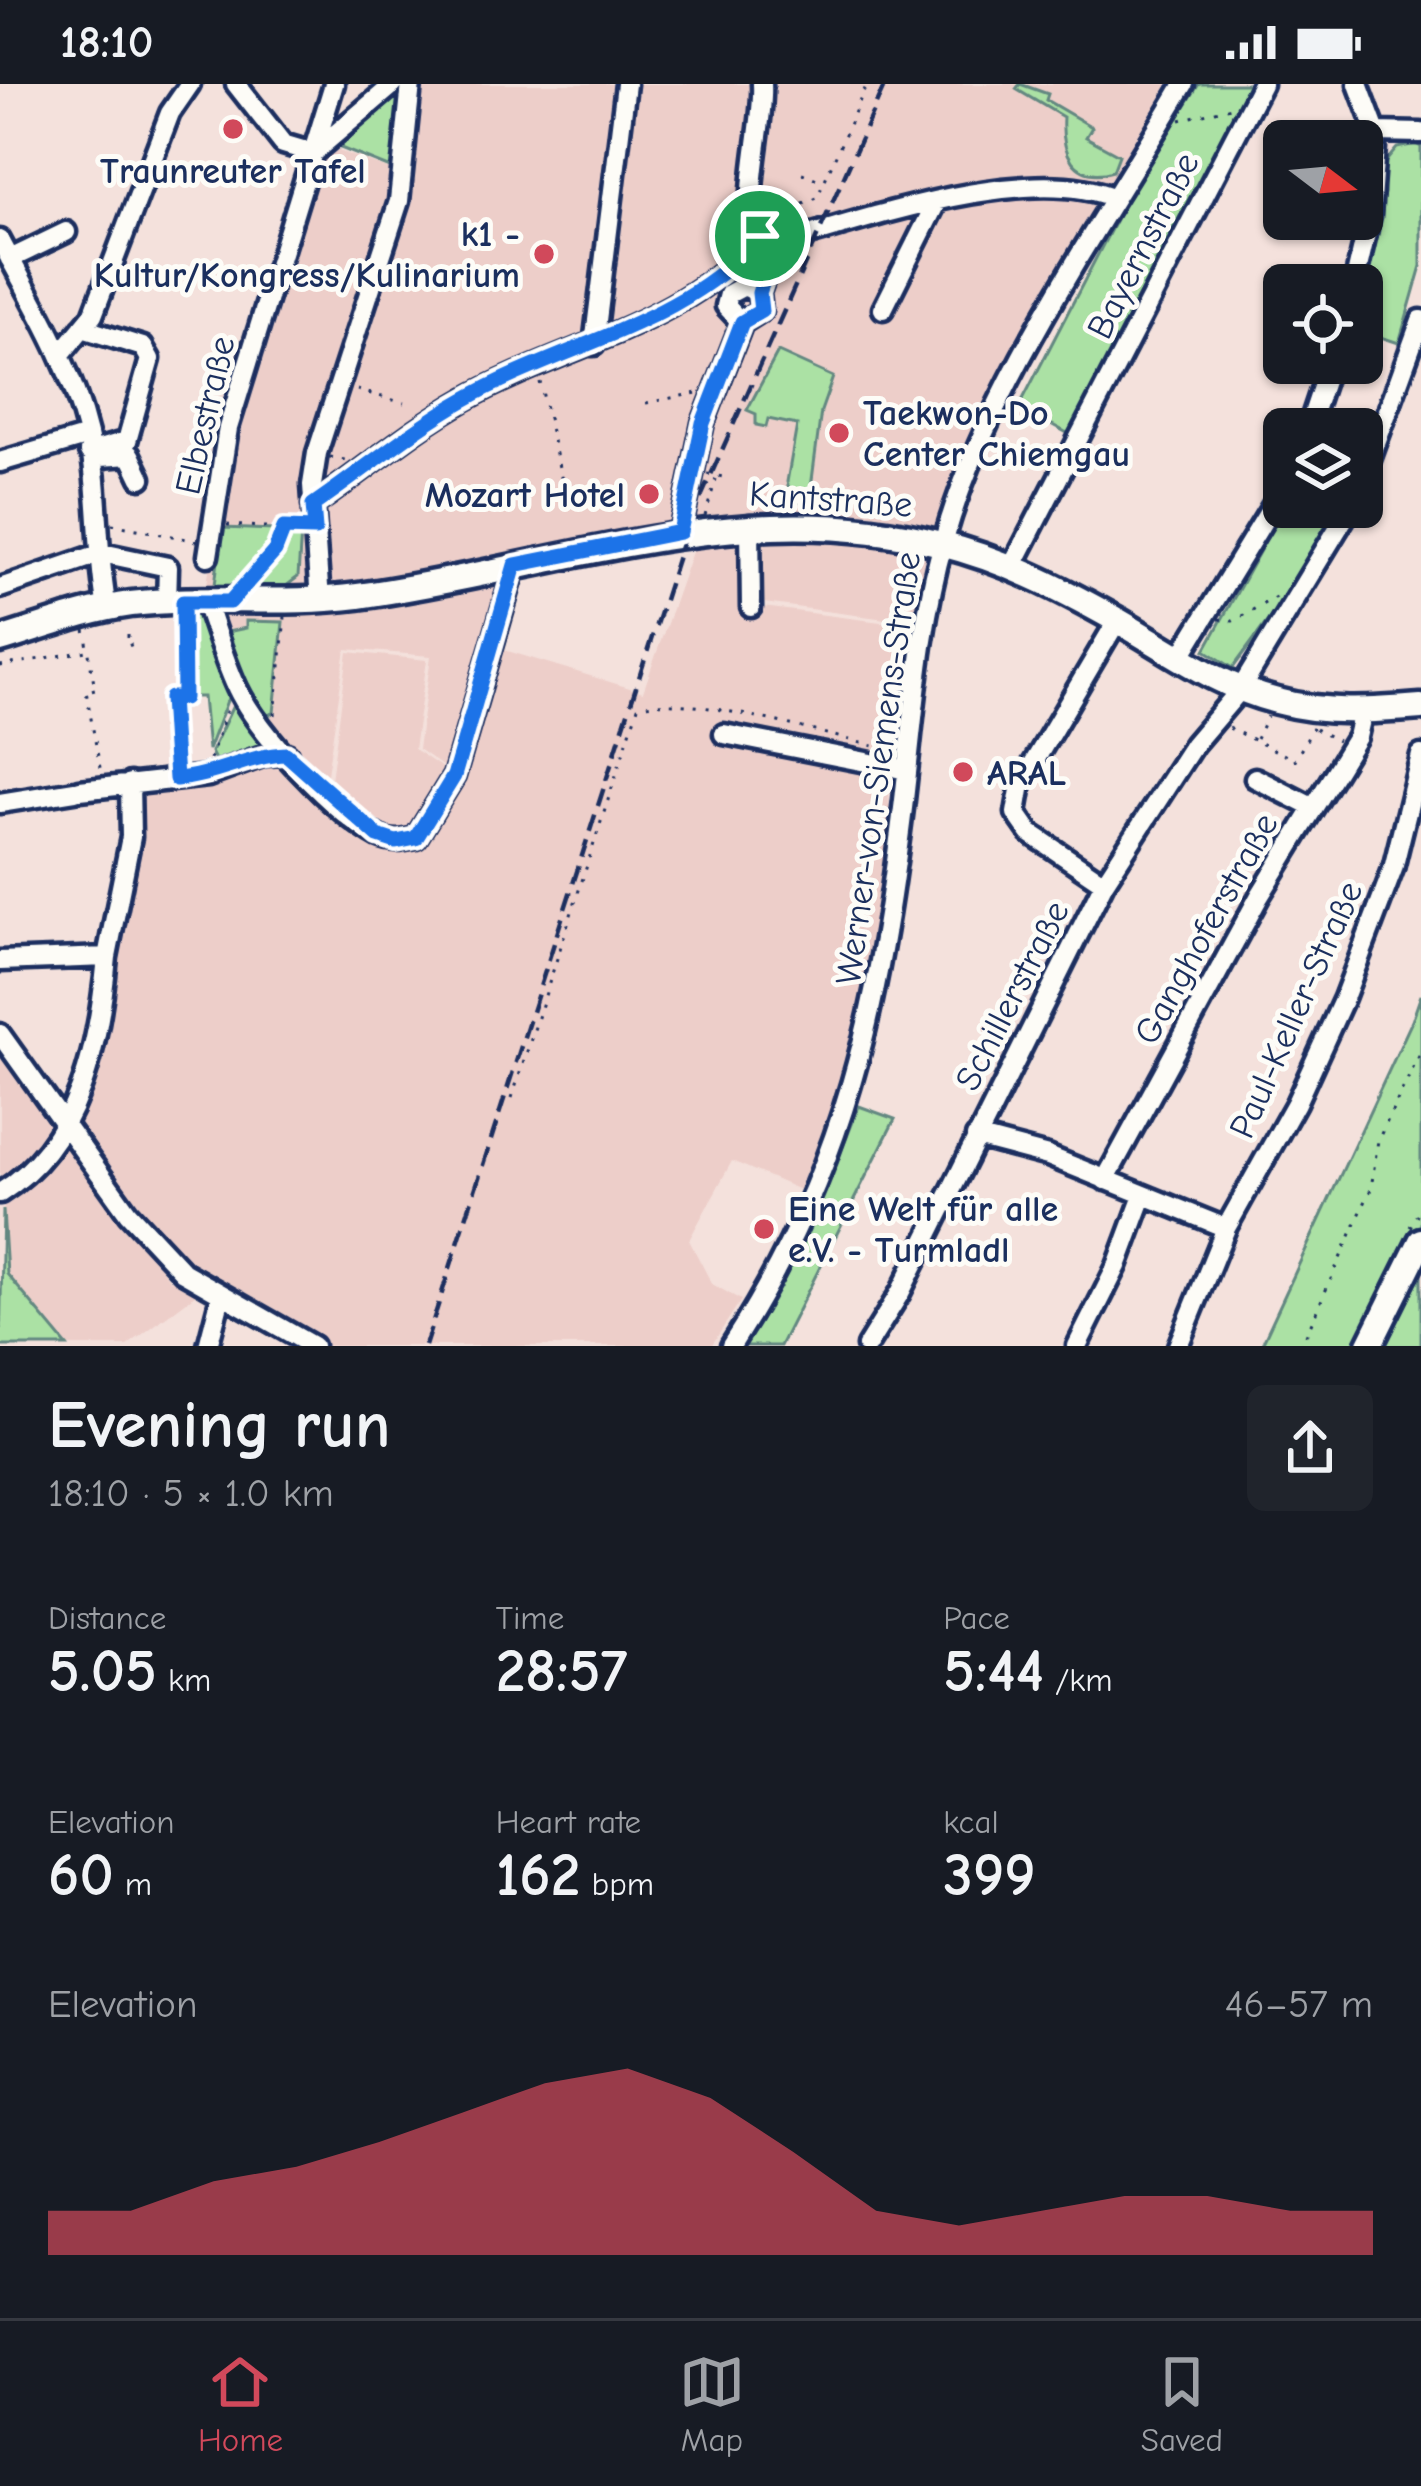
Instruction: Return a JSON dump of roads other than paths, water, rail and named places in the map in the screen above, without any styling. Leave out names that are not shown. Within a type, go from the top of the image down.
[{"type":"main road","name":"Kantstraße","points":[[0,640],[94,612],[196,602],[320,601],[408,589],[690,530],[750,525],[866,529],[1013,565],[1179,659],[1240,690],[1274,701],[1363,711],[1421,707]]},
{"type":"main road","points":[[1369,1346],[1421,1240]]},
{"type":"street","points":[[61,354],[93,316],[170,113],[190,84]]},
{"type":"street","points":[[236,84],[284,143],[313,153],[394,84]]},
{"type":"street","name":"Elbestraße","points":[[210,542],[228,428],[334,84]]},
{"type":"street","points":[[320,601],[313,505],[316,453],[399,201],[411,84]]},
{"type":"street","points":[[594,345],[626,84]]},
{"type":"street","points":[[690,530],[703,423],[742,322],[758,316],[768,240],[750,215],[762,136],[763,84]]},
{"type":"street","name":"Werner-von-Siemens-Straße","points":[[731,1346],[798,1227],[857,1079],[886,935],[942,544],[982,443],[1114,198],[1184,84]]},
{"type":"street","points":[[1358,84],[1371,120]]},
{"type":"street","name":"Bayernstraße","points":[[1013,565],[1258,92]]},
{"type":"street","points":[[1383,133],[1421,133]]},
{"type":"street","points":[[313,505],[464,400],[723,286],[768,240],[1028,184],[1078,185],[1114,198]]},
{"type":"street","points":[[883,309],[934,205]]},
{"type":"street","points":[[10,259],[66,232]]},
{"type":"street","points":[[0,240],[61,354],[89,449],[96,554],[94,612]]},
{"type":"street","points":[[723,286],[744,286],[759,293]]},
{"type":"street","points":[[723,286],[728,312],[742,322]]},
{"type":"street","points":[[1383,424],[1421,320]]},
{"type":"street","points":[[0,462],[127,441],[150,359],[143,347],[82,328]]},
{"type":"street","points":[[89,449],[130,455],[141,478]]},
{"type":"street","points":[[1179,659],[1263,523]]},
{"type":"street","points":[[750,525],[752,607]]},
{"type":"street","name":"Schillerstraße","points":[[867,1346],[900,1293],[1104,883],[1215,719],[1240,690],[1338,528]]},
{"type":"street","points":[[0,588],[96,554],[168,567],[196,602],[238,689],[280,747],[378,836],[396,842],[416,838],[454,776],[515,565]]},
{"type":"street","points":[[1104,883],[1030,833],[1016,813],[1021,784],[1117,620]]},
{"type":"street","name":"Ganghoferstraße","points":[[1105,1180],[1312,806],[1350,748],[1363,711]]},
{"type":"street","points":[[724,734],[909,762]]},
{"type":"street","points":[[0,803],[208,776],[280,747]]},
{"type":"street","name":"Paul-Keller-Straße","points":[[1178,1346],[1226,1228],[1296,1103],[1344,998],[1393,868],[1421,755]]},
{"type":"street","points":[[1255,778],[1312,806]]},
{"type":"street","points":[[0,1193],[64,1128],[94,1042],[130,837],[130,783]]},
{"type":"street","points":[[0,961],[107,957]]},
{"type":"street","points":[[0,1034],[64,1128],[183,1272],[313,1346]]},
{"type":"street","points":[[976,1137],[1048,1156],[1226,1228]]},
{"type":"street","points":[[1077,1346],[1118,1266],[1143,1196]]},
{"type":"street","points":[[208,1346],[221,1296]]},
{"type":"railway","points":[[425,1346],[686,531],[885,84]]},
{"type":"place","name":"Traunreuter Tafel","points":[[233,129]]},
{"type":"place","name":"k1 - Kultur/Kongress/Kulinarium","points":[[544,254]]},
{"type":"place","name":"Taekwon-Do Center Chiemgau","points":[[839,433]]},
{"type":"place","name":"Mozart Hotel","points":[[649,494]]},
{"type":"place","name":"ARAL","points":[[963,772]]},
{"type":"place","name":"Eine Welt für alle e.V. - Turmladl","points":[[764,1229]]}]
